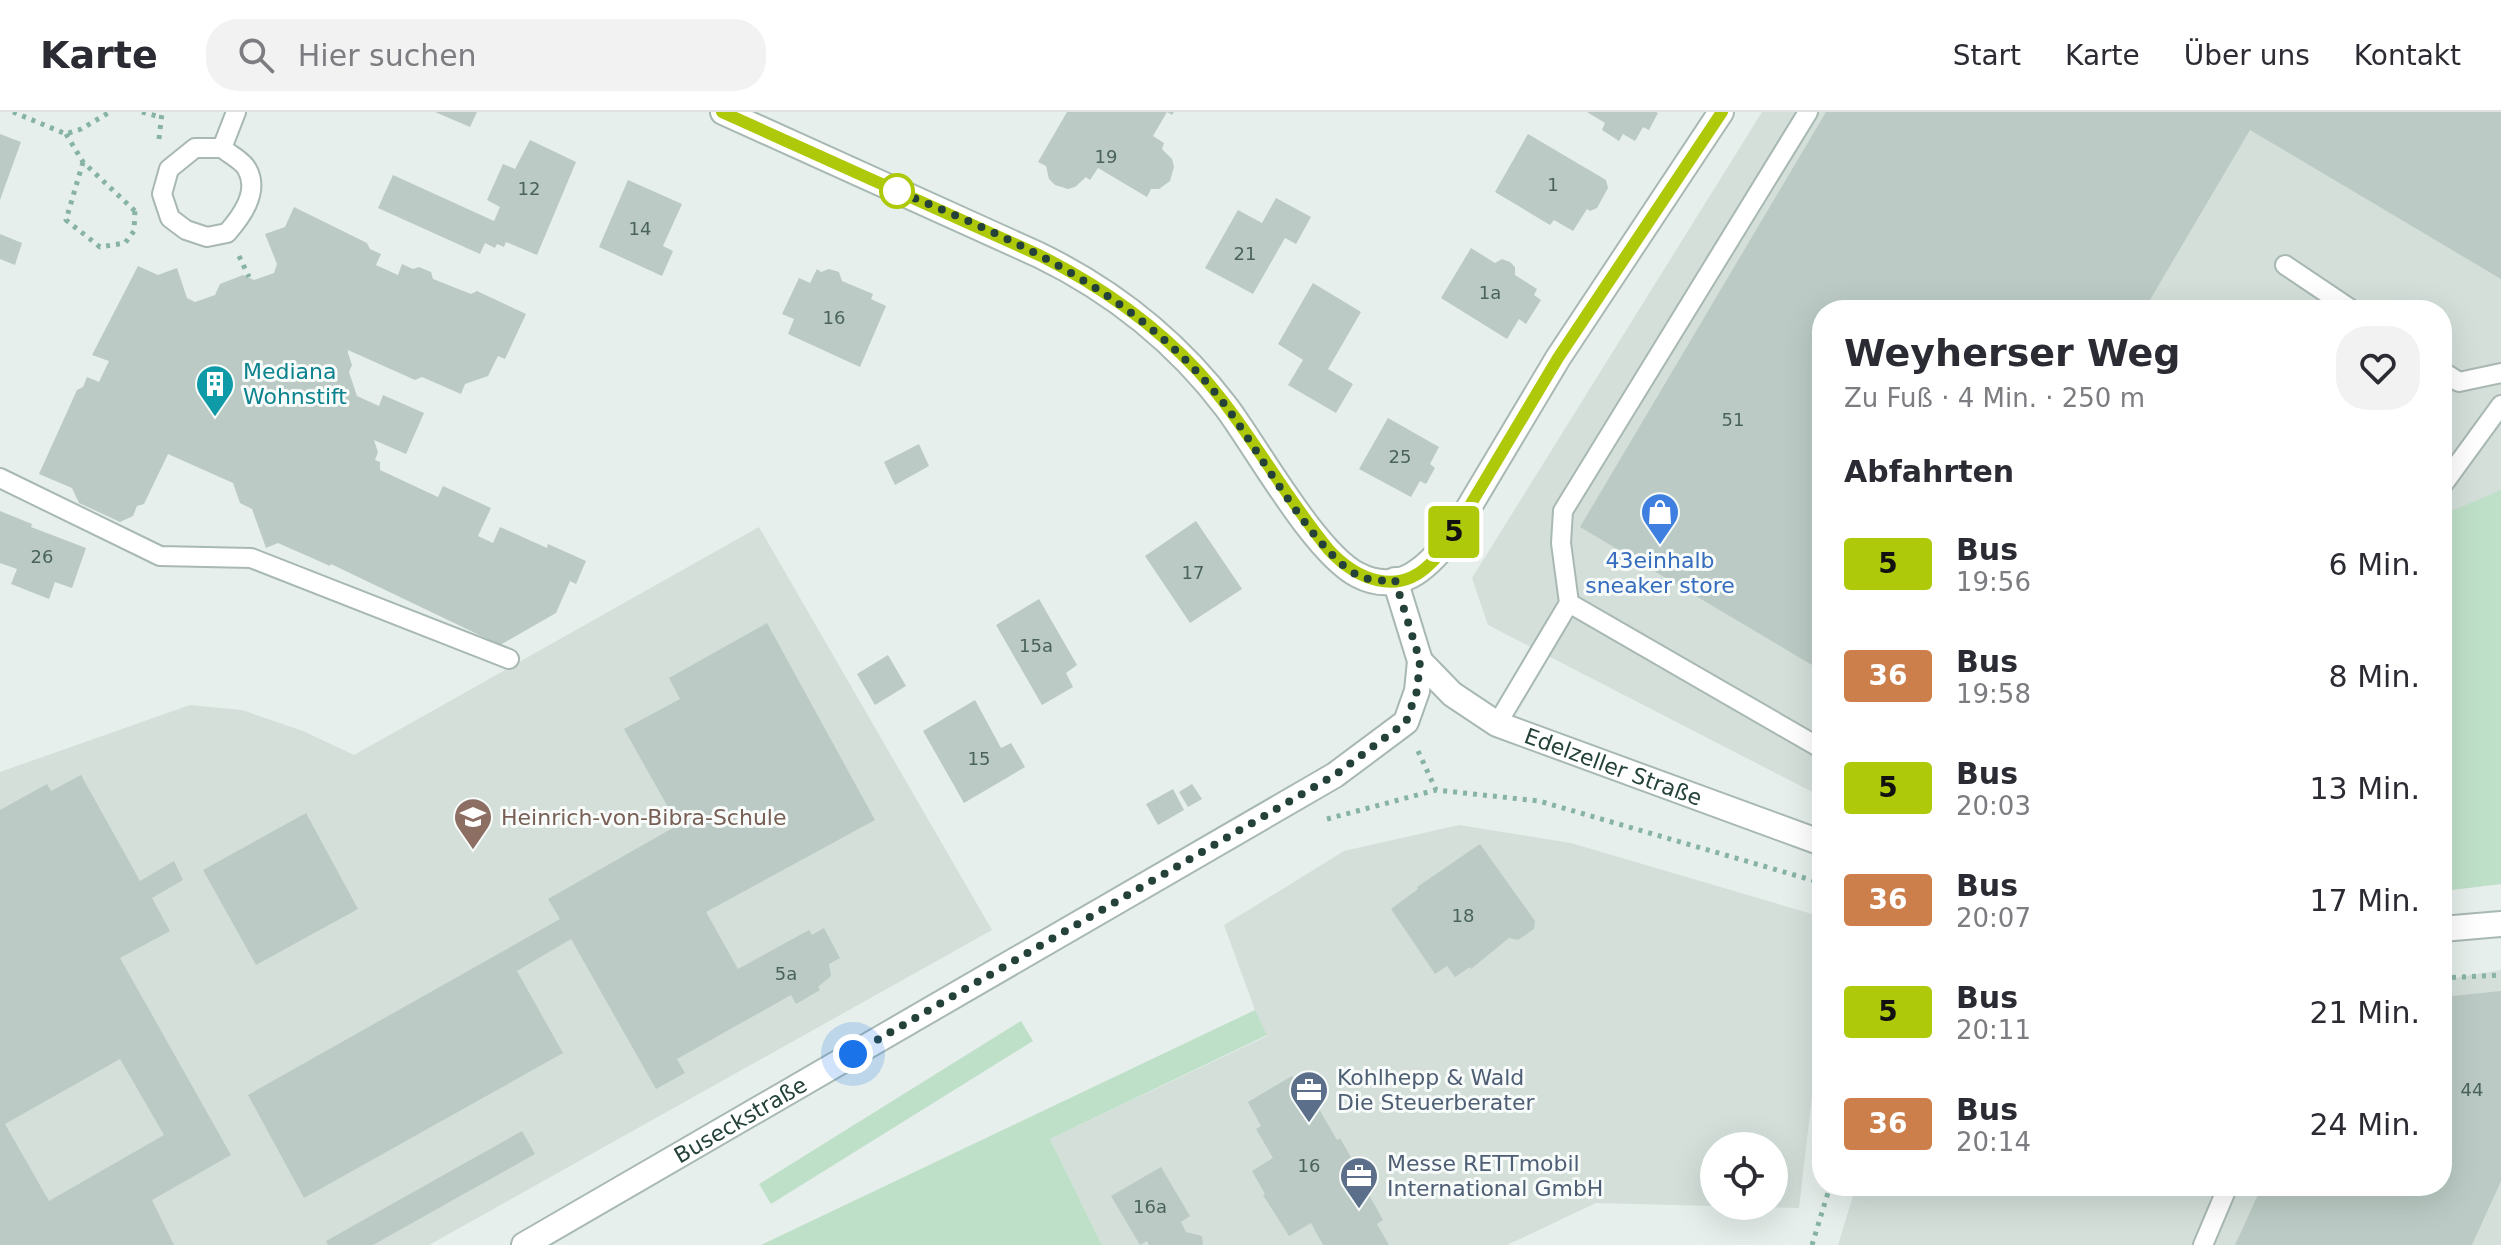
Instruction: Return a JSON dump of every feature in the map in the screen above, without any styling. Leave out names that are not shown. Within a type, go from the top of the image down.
[{"type":"street","points":[[723,112],[1051,261],[1075,273],[1119,303],[1148,325],[1198,372],[1329,550],[1359,576],[1376,581],[1414,577],[1430,565],[1450,539],[1558,358],[1721,112]]},
{"type":"street","name":"Buseckstraße","points":[[524,1245],[1335,775],[1406,722],[1417,691],[1420,661],[1395,580]]},
{"type":"street","name":"Edelzeller Straße","points":[[1420,661],[1452,694],[1497,724],[1812,839]]},
{"type":"street","points":[[2452,928],[2501,924]]},
{"type":"lane","points":[[222,148],[236,112]]},
{"type":"lane","points":[[1497,724],[1569,603],[1561,543],[1563,511],[1808,112]]},
{"type":"lane","points":[[195,148],[222,148],[247,169],[252,192],[240,218],[227,233],[207,237],[186,230],[170,218],[162,194],[169,169],[195,148]]},
{"type":"lane","points":[[2285,265],[2337,300]]},
{"type":"lane","points":[[2452,377],[2459,382],[2501,373]]},
{"type":"lane","points":[[2452,472],[2501,405]]},
{"type":"lane","points":[[0,478],[160,556],[251,558],[509,659]]},
{"type":"lane","points":[[1569,603],[1812,743]]},
{"type":"lane","points":[[2203,1245],[2224,1196]]},
{"type":"path","points":[[13,112],[66,134],[110,112]]},
{"type":"path","points":[[142,112],[161,114],[155,152]]},
{"type":"path","points":[[83,162],[66,220],[100,247],[125,243],[134,231],[137,197]]},
{"type":"path","points":[[1418,750],[1436,790]]},
{"type":"path","points":[[1315,827],[1328,819],[1436,790],[1539,801],[1812,880]]},
{"type":"path","points":[[2452,977],[2501,975]]},
{"type":"path","points":[[1812,1245],[1827,1196]]},
{"type":"shaded area","points":[[1762,112],[2501,112],[2501,884],[2452,890],[2452,300],[1812,300],[1812,792],[1488,625],[1472,578]]},
{"type":"shaded area","name":"Heinrich-von-Bibra-Schule","points":[[759,527],[992,930],[429,1245],[0,1245],[0,772],[190,705],[242,710],[303,731],[354,755]]},
{"type":"shaded area","points":[[1459,825],[1571,843],[1812,914],[1812,1097],[1799,1208],[1788,1208],[1788,1132],[1700,1132],[1700,1206],[1596,1203],[1507,1245],[1102,1245],[1050,1139],[1267,1036],[1224,925],[1344,851]]},
{"type":"shaded area","points":[[2501,970],[2501,1245],[1838,1245],[1853,1196],[2452,1196],[2452,978]]},
{"type":"green space","points":[[2501,490],[2501,884],[2452,890],[2452,511]]},
{"type":"green space","points":[[1255,1010],[1267,1035],[1050,1139],[1102,1245],[761,1245]]},
{"type":"green space","points":[[1021,1021],[1033,1041],[771,1204],[759,1184]]},
{"type":"building","points":[[435,112],[477,112],[470,127]]},
{"type":"building","points":[[1067,112],[1167,112],[1153,136],[1164,143],[1162,149],[1172,159],[1174,167],[1170,181],[1159,189],[1151,189],[1147,197],[1098,168],[1090,180],[1086,177],[1075,187],[1068,189],[1055,185],[1049,179],[1046,166],[1038,162]]},
{"type":"building","points":[[1587,112],[1658,113],[1649,130],[1643,127],[1635,141],[1623,134],[1619,141],[1602,130],[1605,123]]},
{"type":"building","points":[[1826,112],[2501,112],[2501,279],[2250,130],[2150,300],[1812,300],[1812,665],[1580,527]]},
{"type":"building","points":[[0,134],[21,142],[0,200]]},
{"type":"building","points":[[1528,134],[1606,180],[1608,188],[1597,208],[1587,209],[1573,231],[1554,220],[1550,225],[1495,192]]},
{"type":"building","points":[[530,140],[576,162],[537,255],[506,242],[504,247],[497,244],[495,248],[485,243],[480,254],[378,208],[393,175],[494,221],[500,207],[487,200],[503,164],[515,169]]},
{"type":"building","points":[[628,180],[682,204],[663,246],[673,251],[662,276],[599,247]]},
{"type":"building","points":[[1276,198],[1311,217],[1296,244],[1285,238],[1253,294],[1205,268],[1238,210],[1262,223]]},
{"type":"building","name":"Mediana Wohnstift","points":[[294,207],[367,243],[370,249],[381,254],[376,265],[398,275],[402,264],[413,269],[419,267],[431,272],[433,279],[471,294],[477,291],[526,314],[505,359],[498,356],[488,376],[465,384],[461,394],[422,377],[415,380],[348,350],[352,365],[349,372],[357,396],[379,406],[383,395],[424,413],[406,454],[374,440],[378,452],[375,460],[380,462],[380,470],[438,497],[443,486],[491,508],[478,536],[493,543],[500,527],[586,561],[576,584],[570,581],[556,613],[500,645],[331,564],[278,543],[266,548],[252,509],[240,503],[233,483],[168,454],[144,504],[137,506],[133,516],[120,522],[79,503],[72,488],[39,474],[77,390],[83,387],[87,377],[99,382],[109,361],[92,355],[138,266],[158,275],[177,268],[187,298],[195,302],[215,295],[220,284],[243,275],[254,280],[274,273],[277,264],[265,234],[285,227]]},
{"type":"building","points":[[0,234],[22,243],[15,265],[0,259]]},
{"type":"building","points":[[1471,248],[1495,263],[1502,259],[1510,262],[1515,267],[1515,275],[1537,289],[1534,295],[1541,300],[1526,324],[1519,319],[1507,339],[1441,298]]},
{"type":"building","points":[[817,269],[821,272],[829,269],[839,272],[842,281],[873,294],[871,299],[886,306],[860,367],[788,334],[794,319],[782,314],[799,278],[810,283]]},
{"type":"building","points":[[1313,283],[1361,312],[1328,369],[1353,384],[1336,413],[1288,385],[1303,360],[1278,344]]},
{"type":"building","points":[[1388,418],[1439,447],[1430,464],[1435,468],[1426,484],[1420,481],[1411,497],[1359,469]]},
{"type":"building","points":[[919,444],[929,466],[895,485],[884,462]]},
{"type":"building","points":[[0,511],[32,524],[31,527],[86,548],[72,588],[55,582],[49,599],[11,584],[17,569],[0,563]]},
{"type":"building","points":[[1196,521],[1242,589],[1190,623],[1145,556]]},
{"type":"building","points":[[1039,599],[1077,665],[1066,673],[1073,687],[1042,705],[996,625]]},
{"type":"building","points":[[767,623],[875,820],[706,912],[738,969],[809,930],[812,935],[824,928],[840,958],[829,964],[831,976],[818,987],[820,990],[796,1004],[791,995],[677,1059],[685,1073],[656,1089],[571,939],[517,971],[563,1053],[304,1198],[248,1095],[560,919],[548,899],[678,825],[624,729],[680,699],[669,678]]},
{"type":"building","points":[[888,655],[906,686],[875,705],[857,674]]},
{"type":"building","points":[[975,700],[1001,748],[1011,743],[1025,767],[964,803],[923,731]]},
{"type":"building","points":[[81,775],[140,881],[174,861],[183,880],[152,898],[170,931],[120,958],[231,1155],[152,1200],[174,1245],[0,1245],[0,810],[47,784],[51,791]],"holes":[[[120,1059],[164,1135],[49,1201],[5,1124]]]},
{"type":"building","points":[[1192,784],[1202,799],[1188,807],[1179,792]]},
{"type":"building","points":[[1173,789],[1184,810],[1158,825],[1146,804]]},
{"type":"building","points":[[306,813],[358,909],[256,965],[203,870]]},
{"type":"building","points":[[1480,844],[1535,921],[1534,929],[1518,940],[1509,938],[1471,969],[1455,977],[1447,966],[1435,974],[1391,909],[1417,887]]},
{"type":"building","points":[[2501,991],[2501,1181],[2472,1245],[2235,1245],[2257,1196],[2452,1196],[2452,996]]},
{"type":"building","points":[[1292,1076],[1305,1100],[1312,1097],[1337,1140],[1340,1138],[1383,1220],[1377,1224],[1389,1245],[1323,1245],[1311,1223],[1289,1236],[1263,1195],[1252,1171],[1273,1158],[1256,1129],[1261,1126],[1248,1102]]},
{"type":"building","points":[[522,1131],[535,1154],[373,1245],[328,1245],[326,1241]]},
{"type":"building","points":[[1161,1167],[1190,1216],[1181,1222],[1186,1232],[1202,1236],[1203,1245],[1149,1245],[1147,1241],[1140,1245],[1111,1196]]},
{"type":"bus line","name":"5","points":[[722,112],[1039,255],[1075,273],[1119,303],[1148,325],[1198,372],[1329,550],[1359,576],[1376,581],[1414,577],[1430,565],[1450,539],[1558,358],[1722,112]]},
{"type":"place","name":"Mediana Wohnstift","points":[[215,418]]},
{"type":"place","name":"43einhalb sneaker store","points":[[1660,546]]},
{"type":"place","name":"Heinrich-von-Bibra-Schule","points":[[473,851]]},
{"type":"place","name":"Kohlhepp & Wald Die Steuerberater","points":[[1309,1124]]},
{"type":"place","name":"Messe RETTmobil International GmbH","points":[[1359,1210]]},
{"type":"route","points":[[853,1054],[1335,775],[1406,722],[1417,691],[1420,661],[1395,580],[1376,581],[1359,576],[1343,565],[1306,522],[1198,372],[1148,325],[1075,273],[897,191]]}]
